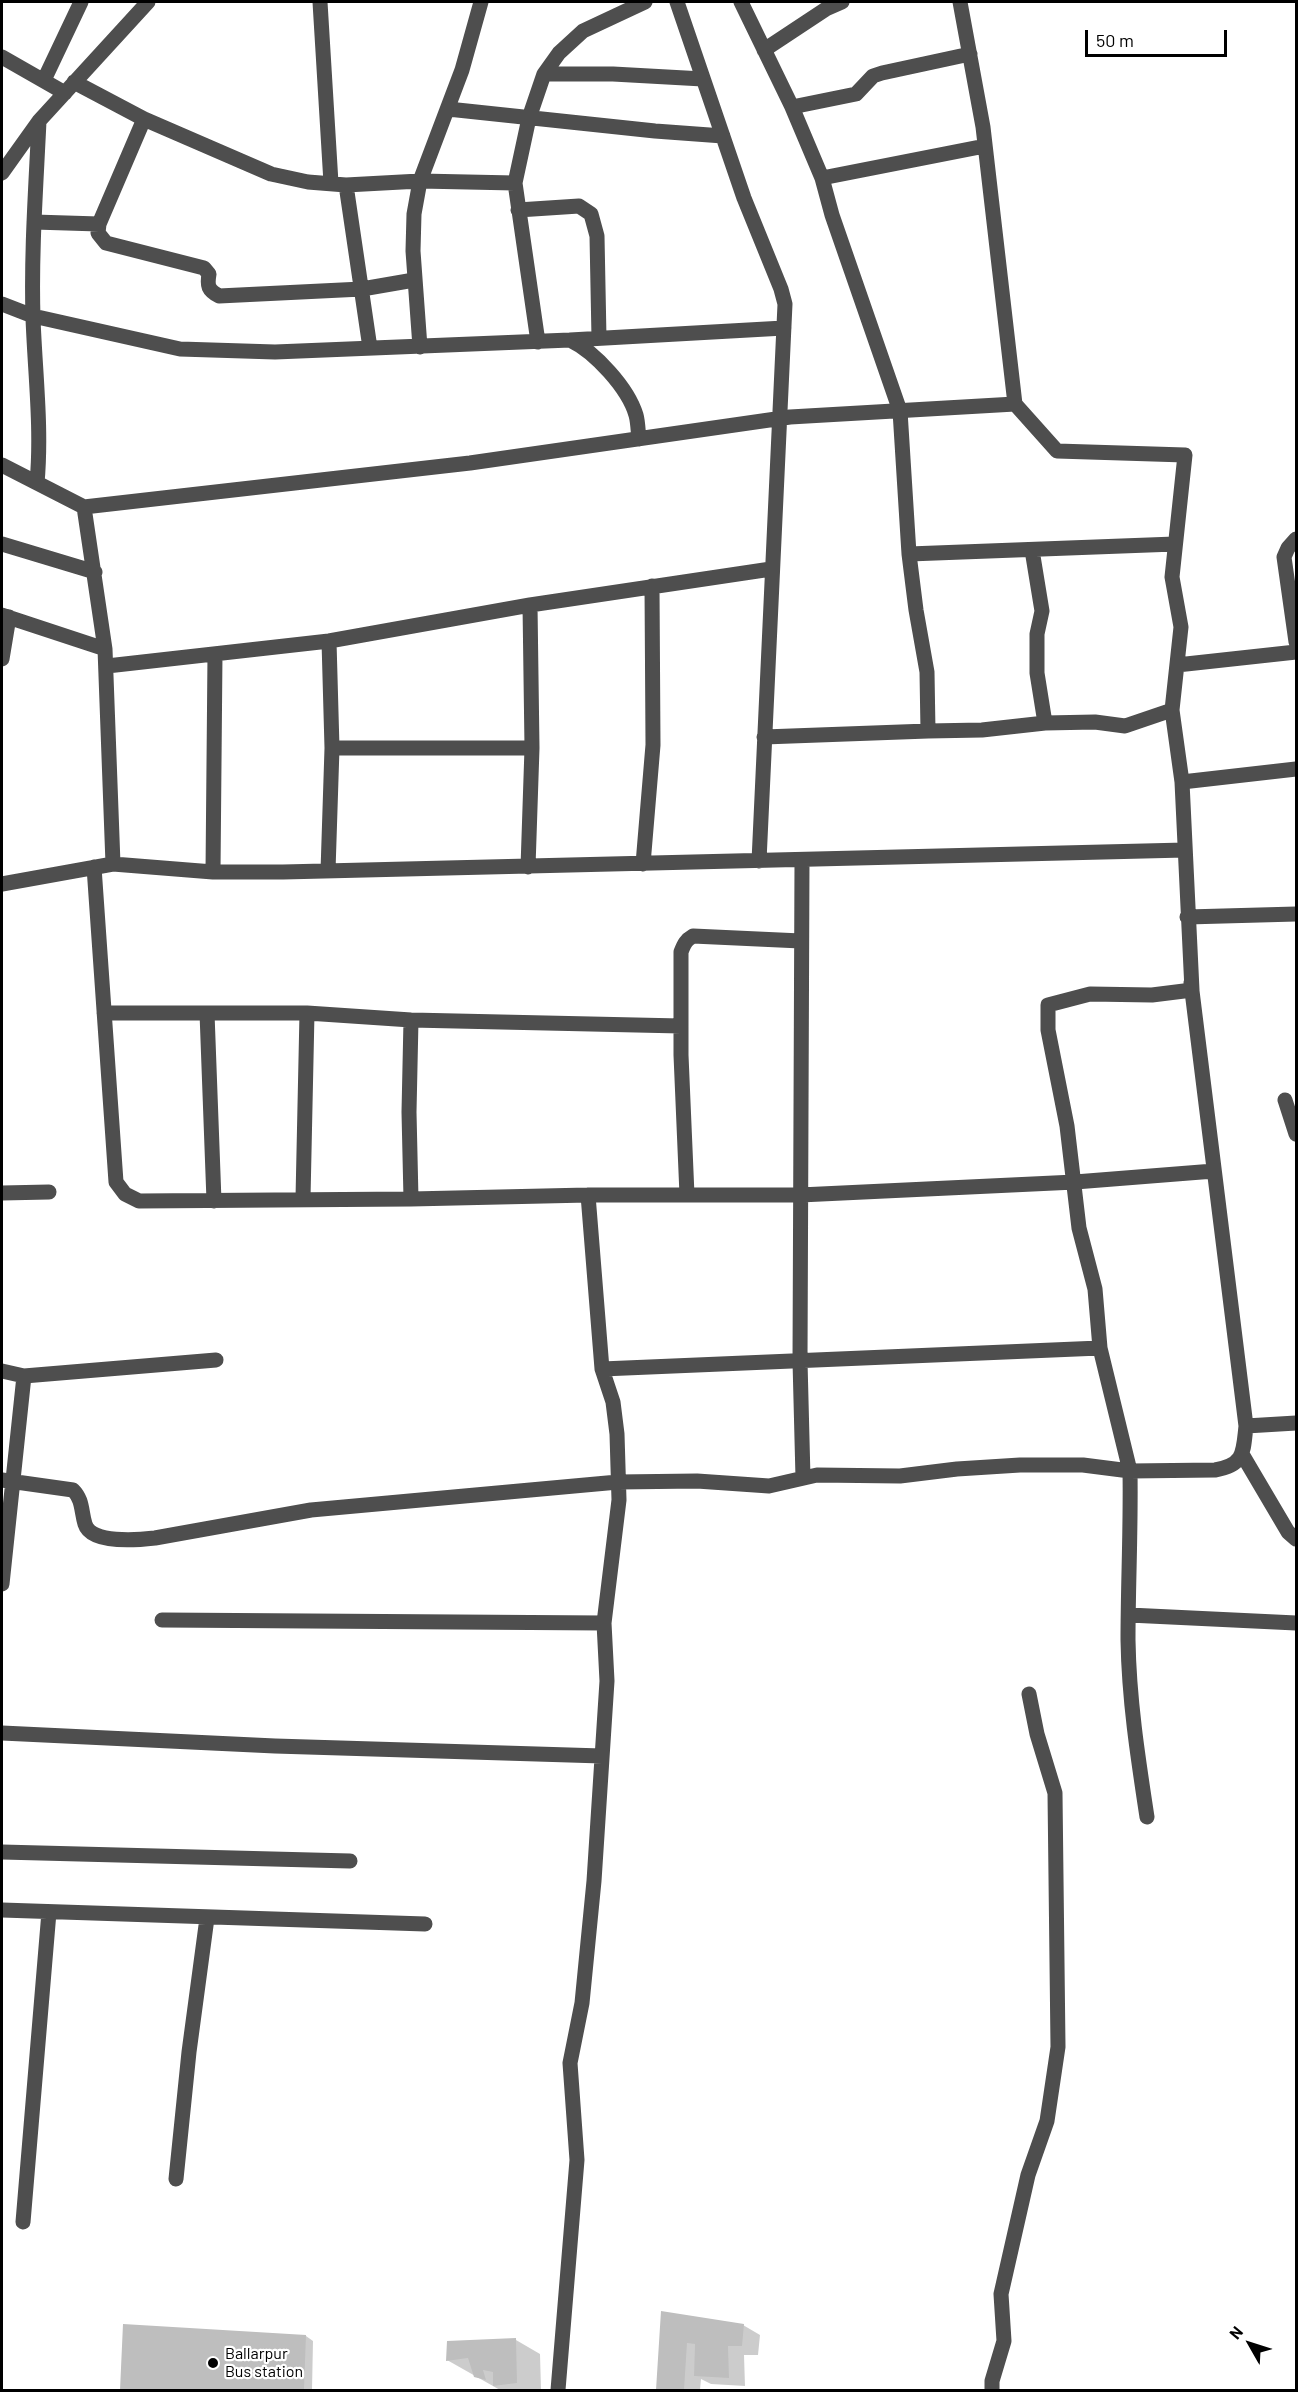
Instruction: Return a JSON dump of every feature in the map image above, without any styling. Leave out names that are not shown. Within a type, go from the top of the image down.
[{"type":"street","points":[[44,80],[81,2]]},
{"type":"street","points":[[2,173],[6,158],[148,2]]},
{"type":"street","points":[[320,2],[339,184],[363,289],[370,348]]},
{"type":"street","points":[[420,347],[414,280],[414,214],[420,180],[462,70],[481,2]]},
{"type":"street","points":[[538,342],[515,183],[529,118],[544,74],[559,53],[583,31],[645,2]]},
{"type":"street","points":[[677,2],[744,198],[782,289],[785,304],[759,861]]},
{"type":"street","points":[[741,2],[792,107],[822,178],[832,215],[900,411],[909,555],[927,672],[928,731]]},
{"type":"street","points":[[764,50],[842,2]]},
{"type":"street","points":[[7,1480],[73,1490],[81,1500],[89,1531],[107,1538],[129,1540],[155,1538],[311,1510],[618,1482],[698,1481],[769,1486],[817,1475],[900,1476],[1020,1465],[1083,1465],[1130,1471],[1215,1470],[1237,1462],[1242,1454],[1246,1426],[1191,983],[1182,782],[1172,710],[1180,627],[1172,577],[1185,455],[1057,451],[1015,404],[985,146],[960,2]]},
{"type":"street","points":[[792,107],[856,94],[873,76],[882,73],[970,54]]},
{"type":"street","points":[[2,57],[44,80],[144,119],[271,174],[308,182],[339,184],[420,180],[515,183]]},
{"type":"street","points":[[544,74],[613,74],[703,79]]},
{"type":"street","points":[[448,109],[723,136]]},
{"type":"street","points":[[144,119],[99,224],[98,233],[106,243],[207,271],[209,289],[219,296],[363,289],[414,280]]},
{"type":"street","points":[[37,483],[40,444],[33,316],[34,222],[39,121]]},
{"type":"street","points":[[822,178],[985,146]]},
{"type":"street","points":[[518,210],[579,206],[591,214],[597,236],[599,338]]},
{"type":"street","points":[[34,222],[99,224]]},
{"type":"street","points":[[2,304],[33,316],[180,349],[275,352],[538,342],[784,328]]},
{"type":"street","points":[[570,340],[584,349],[624,389],[636,415],[639,439]]},
{"type":"street","points":[[2,465],[84,507],[470,463],[778,419],[1015,404]]},
{"type":"street","points":[[84,507],[107,666],[113,864]]},
{"type":"street","points":[[1296,539],[1284,557],[1296,642]]},
{"type":"street","points":[[2,544],[95,572]]},
{"type":"street","points":[[909,555],[1175,544]]},
{"type":"street","points":[[1032,550],[1042,611],[1037,634],[1037,673],[1045,723]]},
{"type":"street","points":[[107,666],[328,641],[530,605],[771,569]]},
{"type":"street","points":[[643,864],[653,746],[652,586]]},
{"type":"street","points":[[528,867],[532,748],[530,605]]},
{"type":"street","points":[[2,659],[5,616],[105,649]]},
{"type":"street","points":[[328,641],[332,748],[328,871]]},
{"type":"street","points":[[1176,665],[1296,652]]},
{"type":"street","points":[[213,872],[215,654]]},
{"type":"street","points":[[765,737],[982,730],[1045,723],[1095,722],[1125,726],[1172,710]]},
{"type":"street","points":[[332,748],[532,748]]},
{"type":"street","points":[[1182,782],[1296,769]]},
{"type":"street","points":[[2,884],[113,864],[213,872],[328,871],[1185,850]]},
{"type":"street","points":[[802,860],[800,1361],[804,1478]]},
{"type":"street","points":[[94,867],[116,1182],[125,1194],[139,1201],[588,1195],[800,1196],[1075,1182],[1214,1171]]},
{"type":"street","points":[[1187,916],[1296,915]]},
{"type":"street","points":[[687,1195],[681,1026],[681,951],[687,939],[693,936],[801,941]]},
{"type":"street","points":[[1147,1817],[1133,1732],[1129,1615],[1130,1471],[1100,1348],[1095,1288],[1079,1228],[1067,1126],[1048,1030],[1048,1005],[1090,994],[1152,995],[1192,990],[1191,983]]},
{"type":"street","points":[[104,1013],[308,1013],[411,1020],[681,1026]]},
{"type":"street","points":[[207,1013],[214,1201]]},
{"type":"street","points":[[303,1198],[308,1013]]},
{"type":"street","points":[[411,1020],[409,1112],[411,1199]]},
{"type":"street","points":[[1285,1100],[1296,1134]]},
{"type":"street","points":[[2,1193],[49,1192]]},
{"type":"street","points":[[558,2391],[577,2160],[570,2063],[582,2003],[594,1881],[607,1682],[604,1623],[619,1500],[617,1434],[613,1402],[602,1369],[588,1195]]},
{"type":"street","points":[[602,1369],[1100,1348]]},
{"type":"street","points":[[2,1371],[24,1376],[216,1360]]},
{"type":"street","points":[[2,1584],[7,1480],[24,1376]]},
{"type":"street","points":[[1246,1426],[1296,1423]]},
{"type":"street","points":[[1242,1454],[1288,1532],[1296,1539]]},
{"type":"street","points":[[1129,1615],[1296,1623]]},
{"type":"street","points":[[162,1620],[604,1623]]},
{"type":"street","points":[[992,2391],[992,2381],[1004,2341],[1001,2294],[1028,2175],[1047,2121],[1058,2047],[1055,1793],[1037,1734],[1029,1694]]},
{"type":"street","points":[[2,1733],[263,1746],[602,1756]]},
{"type":"street","points":[[2,1852],[350,1861]]},
{"type":"street","points":[[2,1910],[426,1924]]},
{"type":"street","points":[[23,2222],[49,1912]]},
{"type":"street","points":[[176,2179],[189,2052],[207,1918]]},
{"type":"building","points":[[661,2311],[744,2324],[742,2346],[728,2346],[729,2378],[694,2376],[695,2344],[687,2343],[684,2390],[656,2390]]},
{"type":"building","name":"Ballarpur Bus station","points":[[123,2324],[306,2335],[304,2390],[120,2390]]},
{"type":"building","points":[[516,2338],[517,2383],[493,2386],[493,2372],[483,2370],[486,2380],[474,2377],[468,2358],[446,2361],[447,2341]]},
{"type":"place","name":"Ballarpur Bus station","points":[[213,2363]]}]
